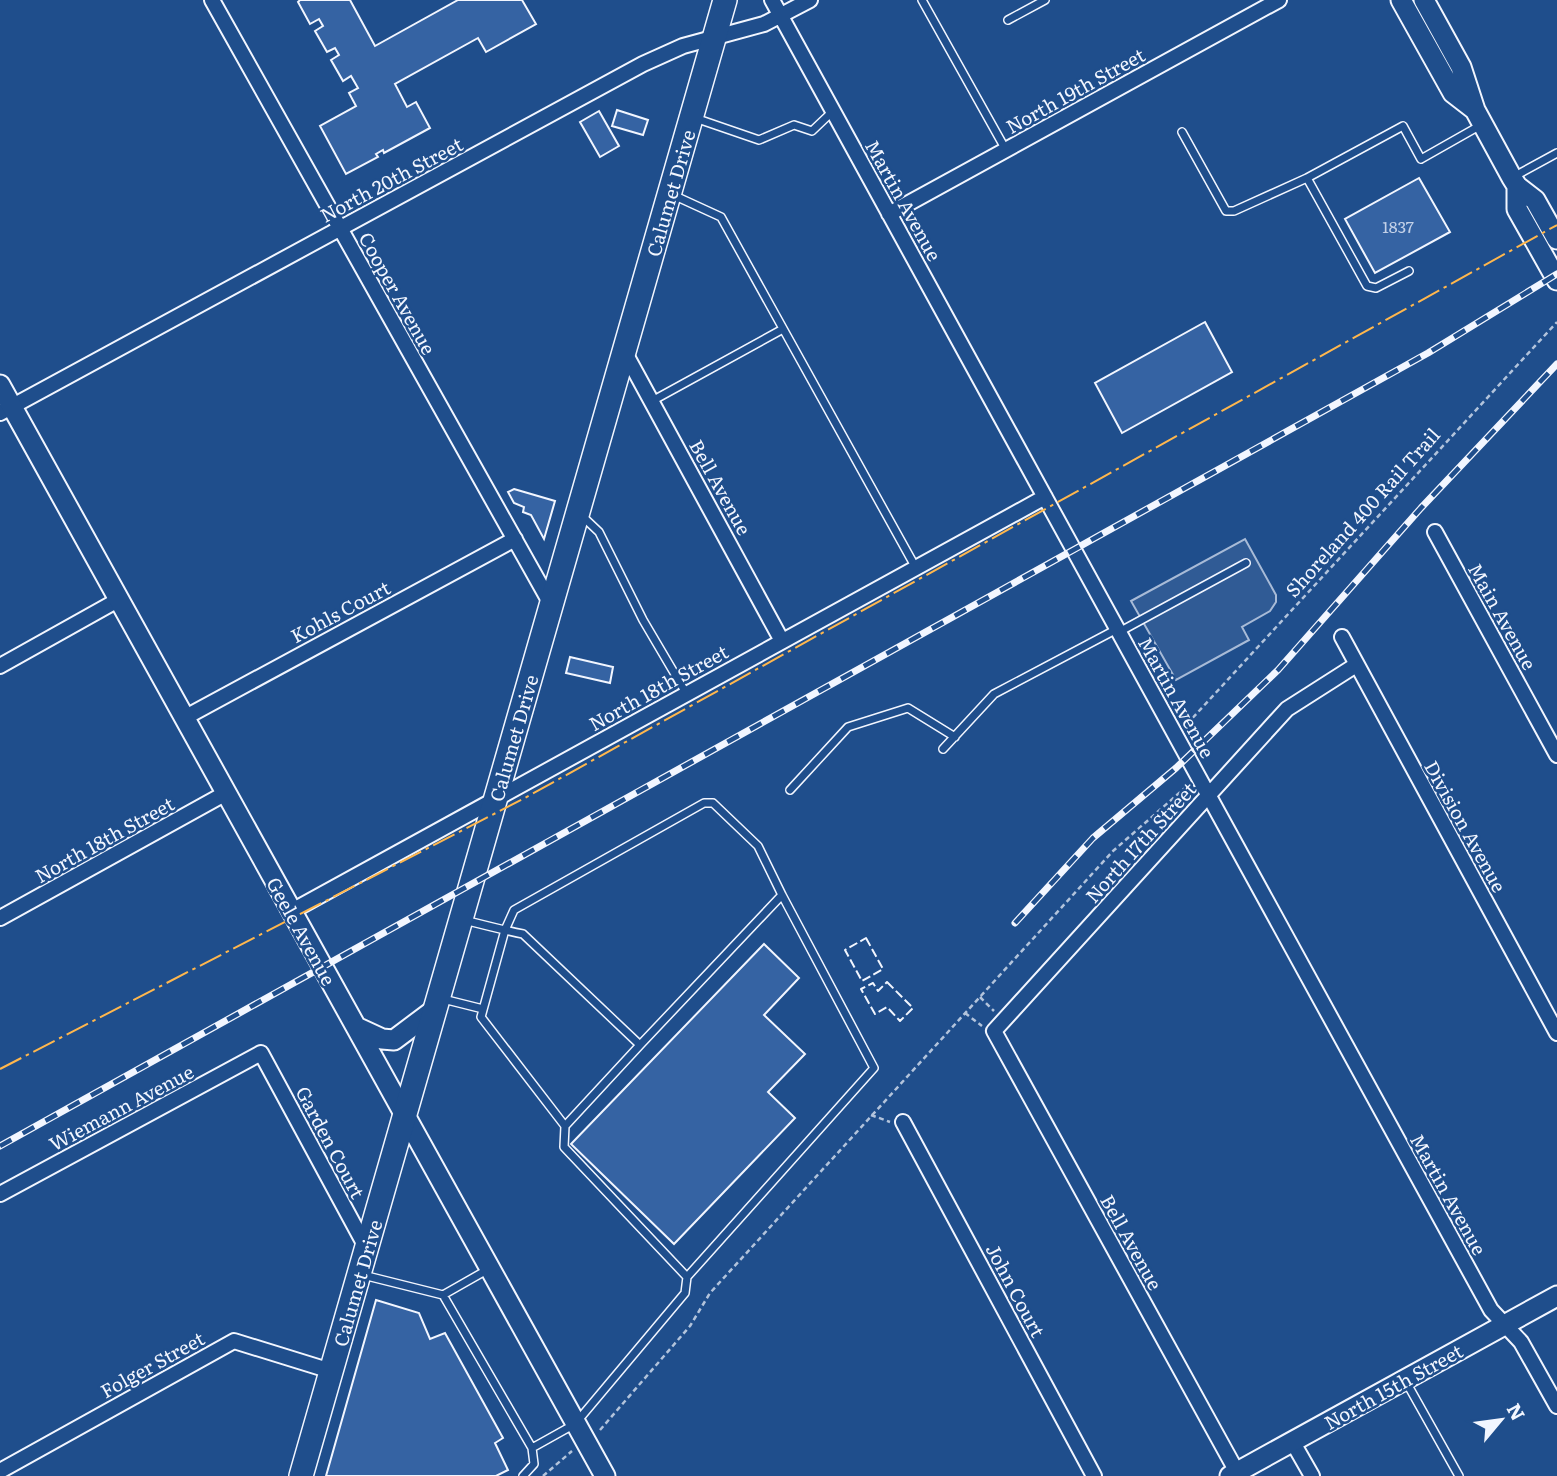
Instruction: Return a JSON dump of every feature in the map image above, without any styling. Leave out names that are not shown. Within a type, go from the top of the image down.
[{"type":"main road","name":"Calumet Drive","points":[[301,1476],[725,0]]},
{"type":"street","name":"Cooper Avenue","points":[[212,0],[551,604]]},
{"type":"street","name":"Martin Avenue","points":[[772,0],[1490,1310],[1521,1342],[1557,1406]]},
{"type":"street","name":"North 20th Street","points":[[6,410],[643,64],[683,46],[713,40],[781,16],[810,0]]},
{"type":"street","name":"North 19th Street","points":[[889,214],[1279,0]]},
{"type":"street","points":[[1401,0],[1453,93],[1479,117]]},
{"type":"street","points":[[1424,0],[1465,75],[1479,117],[1514,182],[1517,209],[1557,280]]},
{"type":"street","points":[[1514,182],[1534,198],[1557,239]]},
{"type":"street","name":"Bell Avenue","points":[[624,351],[782,641]]},
{"type":"street","name":"Geele Avenue","points":[[0,385],[6,410],[118,600],[605,1476]]},
{"type":"street","name":"North 18th Street","points":[[292,911],[1045,497]]},
{"type":"street","name":"Main Avenue","points":[[1435,532],[1557,755]]},
{"type":"street","name":"Kohls Court","points":[[184,718],[515,539]]},
{"type":"street","points":[[0,666],[118,600]]},
{"type":"street","name":"Division Avenue","points":[[1342,637],[1557,1033]]},
{"type":"street","name":"North 17th Street","points":[[999,1026],[1287,709],[1356,665]]},
{"type":"street","name":"North 18th Street","points":[[0,918],[226,793]]},
{"type":"street","points":[[356,1027],[378,1038],[394,1040],[436,1004]]},
{"type":"street","name":"Bell Avenue","points":[[999,1026],[1233,1474]]},
{"type":"street","name":"Wiemann Avenue","points":[[0,1194],[261,1053]]},
{"type":"street","name":"Garden Court","points":[[261,1053],[367,1248]]},
{"type":"street","name":"John Court","points":[[903,1122],[1094,1476]]},
{"type":"street","name":"North 15th Street","points":[[1233,1474],[1557,1296]]},
{"type":"street","name":"Folger Street","points":[[0,1471],[234,1341],[331,1371]]},
{"type":"street","points":[[1292,1441],[1312,1476]]},
{"type":"lane","points":[[922,0],[1006,150]]},
{"type":"lane","points":[[1008,20],[1045,0]]},
{"type":"lane","points":[[691,117],[759,140],[794,125],[812,131],[832,111]]},
{"type":"lane","points":[[1182,132],[1226,211],[1234,211],[1307,178],[1402,126],[1421,159],[1479,117]]},
{"type":"lane","points":[[1514,182],[1557,153]]},
{"type":"lane","points":[[1307,178],[1367,286],[1376,288],[1409,271]]},
{"type":"lane","points":[[670,193],[721,218],[916,568]]},
{"type":"lane","points":[[652,401],[783,329]]},
{"type":"lane","points":[[578,512],[599,532],[643,620],[686,693]]},
{"type":"lane","points":[[943,748],[994,694],[1246,563]]},
{"type":"lane","points":[[790,790],[848,727],[908,708],[955,737]]},
{"type":"lane","points":[[532,1448],[580,1432],[685,1293],[687,1278],[874,1068],[758,846],[708,801],[514,910],[505,930],[482,1009],[482,1020],[565,1126]]},
{"type":"lane","points":[[687,1278],[564,1147],[565,1126],[782,895]]},
{"type":"lane","points":[[460,919],[523,934],[640,1045]]},
{"type":"lane","points":[[436,1004],[482,1009]]},
{"type":"lane","points":[[443,1296],[490,1269]]},
{"type":"lane","points":[[359,1273],[443,1296],[532,1448],[534,1464],[523,1476]]},
{"type":"lane","points":[[1404,1380],[1459,1476]]},
{"type":"path","name":"Shoreland 400 Rail Trail","points":[[1189,723],[1557,322]]},
{"type":"path","points":[[543,1476],[580,1432],[605,1426],[690,1326],[710,1293],[965,1013],[1113,851],[1190,784]]},
{"type":"path","points":[[980,997],[999,1026]]},
{"type":"path","points":[[965,1013],[999,1026]]},
{"type":"shaded area","points":[[1245,539],[1276,595],[1276,602],[1270,611],[1242,627],[1249,640],[1176,680],[1131,601]]},
{"type":"building","points":[[350,0],[375,46],[458,0],[522,0],[536,24],[486,52],[478,38],[395,84],[407,107],[416,102],[430,128],[384,153],[383,150],[376,154],[378,157],[346,174],[320,126],[356,106],[349,93],[358,88],[351,76],[343,81],[331,60],[339,55],[335,48],[327,52],[315,31],[323,26],[319,19],[310,24],[298,2]]},
{"type":"building","points":[[617,110],[648,120],[643,135],[612,126]]},
{"type":"building","points":[[599,111],[619,146],[600,157],[580,122]]},
{"type":"building","points":[[1419,178],[1450,232],[1375,273],[1345,219]]},
{"type":"building","points":[[1205,322],[1232,372],[1122,433],[1095,383]]},
{"type":"building","points":[[514,489],[555,501],[544,539],[531,515],[523,512],[524,507],[514,503],[508,492]]},
{"type":"building","points":[[570,657],[613,667],[610,683],[566,673]]},
{"type":"building","points":[[764,944],[799,978],[764,1015],[805,1054],[768,1092],[795,1118],[674,1244],[571,1144]]},
{"type":"building","points":[[376,1300],[419,1313],[430,1339],[445,1333],[503,1438],[495,1443],[508,1470],[496,1476],[326,1476]]},
{"type":"railway","points":[[0,1146],[1428,353],[1557,274]]},
{"type":"railway","points":[[1015,923],[1093,838],[1176,768],[1278,670],[1421,508],[1557,364]]},
{"type":"fence","points":[[866,938],[883,969],[862,981],[845,950],[866,938]]},
{"type":"fence","points":[[887,982],[913,1008],[900,1021],[887,1007],[875,1014],[861,989],[873,983],[878,991],[887,982]]},
{"type":"power","points":[[0,1069],[523,799],[1557,225]]}]
